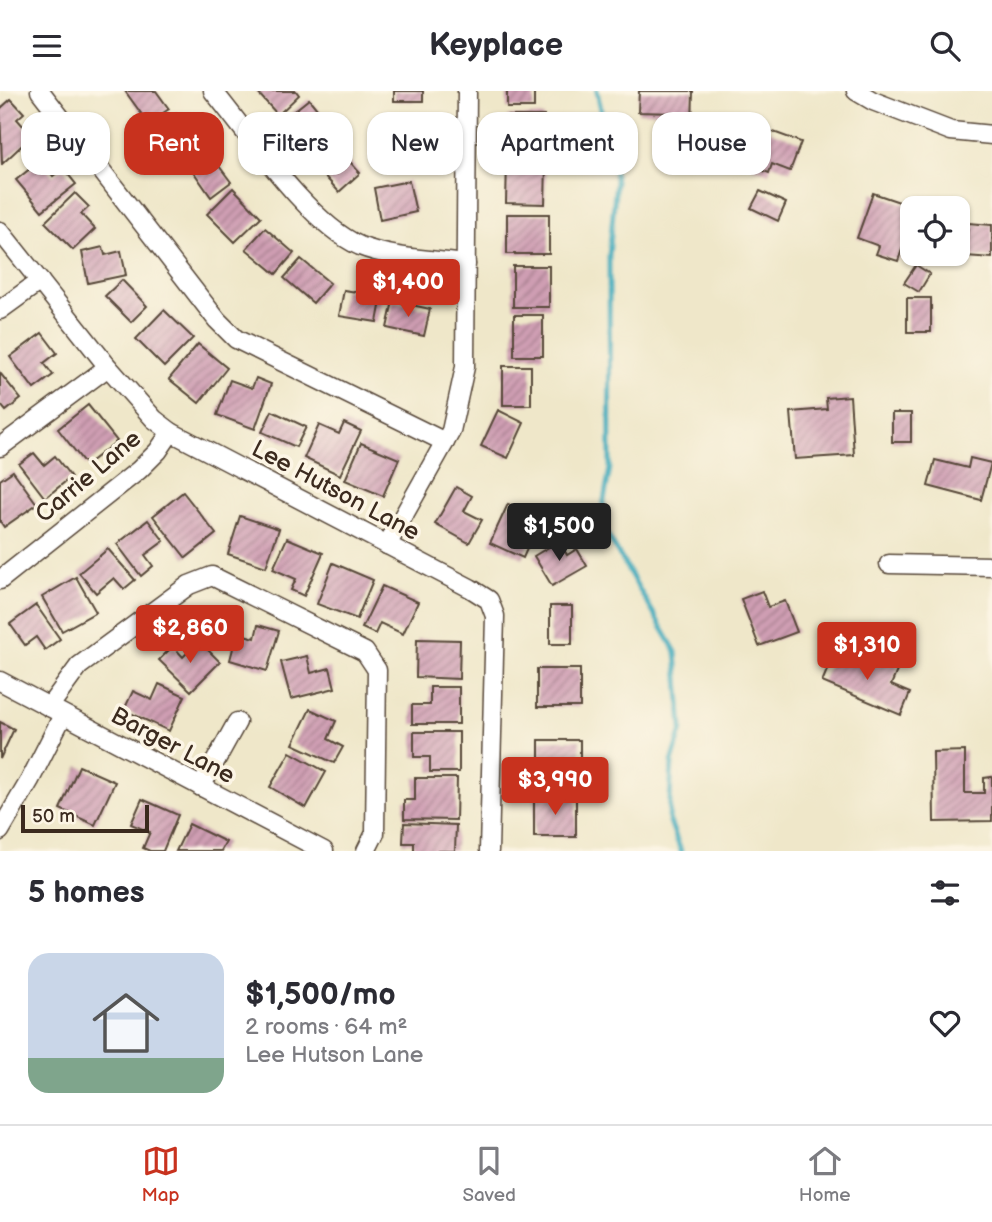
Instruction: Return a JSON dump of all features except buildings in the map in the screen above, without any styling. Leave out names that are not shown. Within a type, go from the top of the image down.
[{"type":"street","points":[[40,91],[217,320],[236,339],[444,442]]},
{"type":"street","points":[[214,91],[300,198],[326,225],[361,246],[406,257],[466,264]]},
{"type":"street","points":[[387,544],[451,431],[465,367],[467,91]]},
{"type":"street","points":[[856,91],[873,101],[951,131],[992,135]]},
{"type":"street","name":"Lee Hutson Lane","points":[[0,231],[108,367],[154,419],[171,432],[489,600],[495,615],[489,851]]},
{"type":"street","points":[[0,310],[40,281]]},
{"type":"street","points":[[0,447],[108,367]]},
{"type":"street","name":"Carrie Lane","points":[[0,580],[139,470],[158,451],[171,432]]},
{"type":"street","points":[[889,564],[992,566]]},
{"type":"street","points":[[0,831],[30,780],[56,711],[79,666],[188,585],[212,576],[365,652],[377,670],[375,833],[366,851]]},
{"type":"street","name":"Barger Lane","points":[[0,681],[324,851]]},
{"type":"street","points":[[201,787],[237,722]]},
{"type":"waterway","points":[[597,91],[616,181],[609,256],[610,468],[600,522],[676,652],[682,729],[672,762],[669,819],[681,851]]}]
